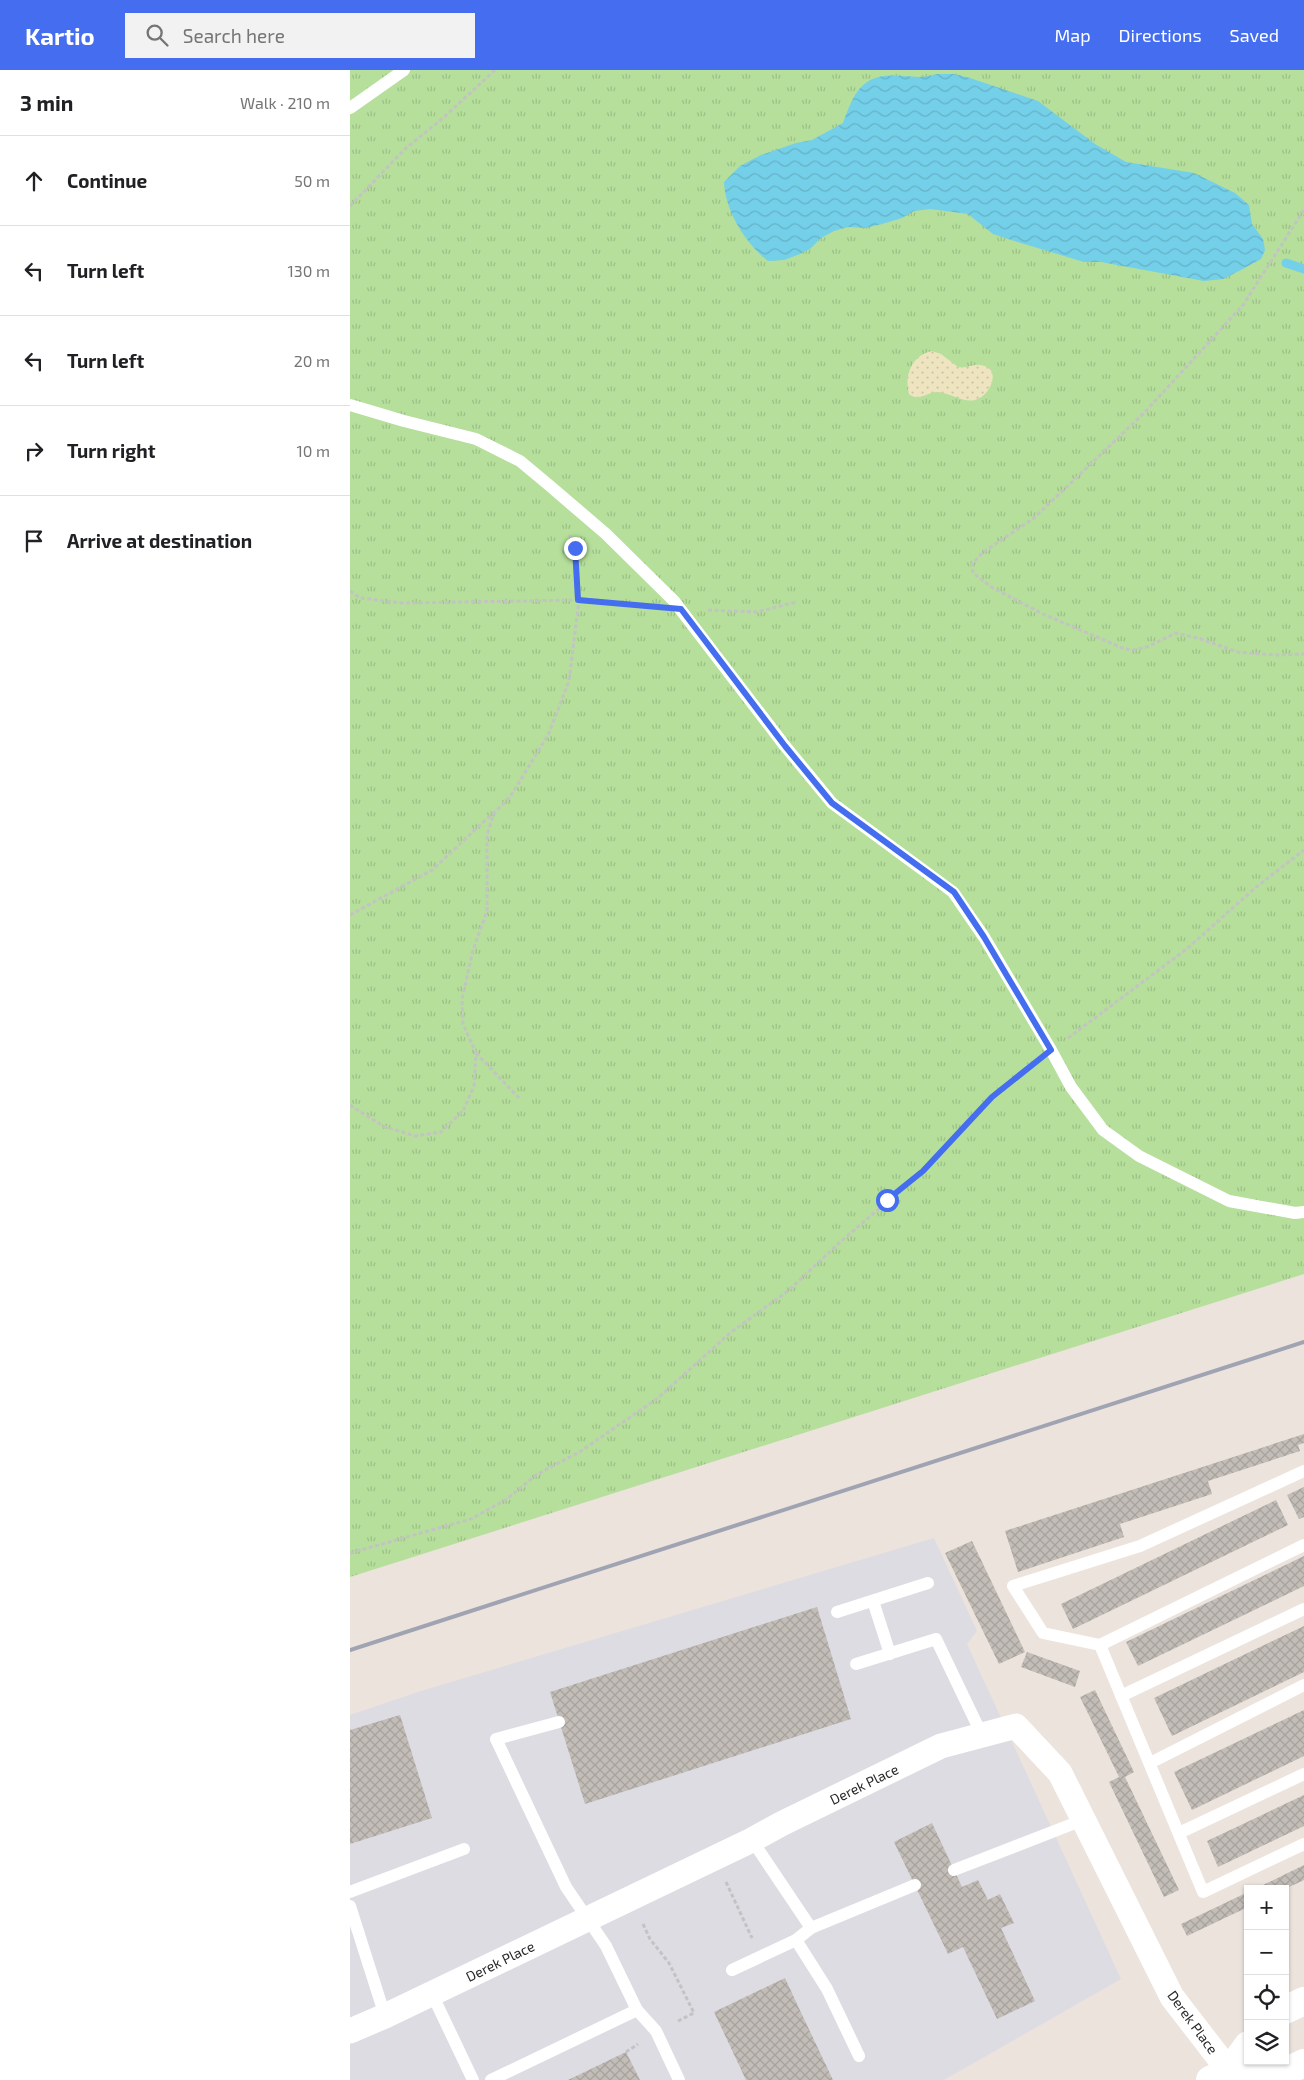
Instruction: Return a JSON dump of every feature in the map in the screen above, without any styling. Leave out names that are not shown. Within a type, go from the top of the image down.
[{"type":"main road","points":[[1289,2008],[1304,2000]]},
{"type":"main road","points":[[1225,2077],[1244,2051]]},
{"type":"main road","points":[[1225,2077],[1285,2072],[1304,2063]]},
{"type":"street","name":"Derek Place","points":[[350,2031],[432,1994],[752,1840],[941,1746],[1016,1726],[1060,1773],[1172,1997],[1225,2077]]},
{"type":"lane","points":[[350,108],[404,70]]},
{"type":"lane","points":[[350,405],[476,439],[520,461],[606,534],[681,609],[785,746],[832,803],[954,892],[984,937],[1071,1087],[1103,1130],[1139,1156],[1229,1201],[1295,1213],[1304,1212]]},
{"type":"lane","points":[[1304,1471],[1140,1546],[1014,1586],[1044,1634],[1100,1645],[1304,1545]]},
{"type":"lane","points":[[837,1612],[928,1583]]},
{"type":"lane","points":[[873,1601],[890,1654]]},
{"type":"lane","points":[[1121,1696],[1304,1609]]},
{"type":"lane","points":[[856,1664],[936,1639],[982,1736]]},
{"type":"lane","points":[[1100,1645],[1203,1892],[1304,1844]]},
{"type":"lane","points":[[1150,1763],[1304,1685]]},
{"type":"lane","points":[[559,1722],[496,1738],[566,1886],[606,1946],[637,2010],[656,2031],[679,2080]]},
{"type":"lane","points":[[1179,1833],[1304,1774]]},
{"type":"lane","points":[[954,1870],[1084,1820]]},
{"type":"lane","points":[[752,1840],[811,1928]]},
{"type":"lane","points":[[350,1892],[464,1849]]},
{"type":"lane","points":[[732,1970],[796,1940],[811,1928],[915,1886]]},
{"type":"lane","points":[[351,1914],[385,2016]]},
{"type":"lane","points":[[796,1940],[827,1989],[858,2056]]},
{"type":"lane","points":[[432,1994],[473,2080]]},
{"type":"lane","points":[[491,2080],[637,2010]]},
{"type":"path","points":[[350,206],[405,149],[443,118],[495,70]]},
{"type":"path","points":[[1304,210],[1243,305],[1145,412],[1034,518],[982,553],[972,564],[973,573],[992,588],[1043,614],[1125,649],[1135,650],[1147,647],[1176,633],[1193,636],[1238,652],[1275,655],[1304,654]]},
{"type":"path","points":[[350,915],[432,870],[510,798],[548,735],[569,680],[578,600],[575,548],[568,530]]},
{"type":"path","points":[[350,591],[360,598],[402,603],[578,600],[681,609],[757,612],[796,602]]},
{"type":"path","points":[[494,813],[487,835],[487,911],[473,950],[462,999],[463,1024],[476,1053],[520,1098]]},
{"type":"path","points":[[350,1554],[471,1518],[507,1499],[536,1475],[581,1451],[658,1398],[730,1333],[788,1291],[846,1237],[923,1171],[992,1097],[1051,1050],[1188,948],[1254,888],[1304,850]]},
{"type":"path","points":[[350,1105],[383,1126],[415,1136],[441,1132],[463,1111],[474,1086],[476,1053]]},
{"type":"path","points":[[714,1857],[761,1957]]},
{"type":"path","points":[[626,2052],[656,2031],[694,2013],[669,1963],[650,1938],[631,1897]]},
{"type":"shaded area","points":[[934,1538],[977,1631],[967,1644],[1121,1979],[944,2080],[350,2080],[350,1715],[421,1691]]},
{"type":"green space","points":[[350,70],[1304,70],[1304,1274],[350,1577]]},
{"type":"sand","points":[[932,351],[941,354],[958,367],[980,365],[987,367],[993,376],[990,388],[981,397],[970,401],[938,392],[920,397],[909,394],[908,380],[911,367],[919,357]]},
{"type":"water","points":[[954,74],[970,78],[1038,101],[1095,144],[1126,162],[1194,173],[1235,193],[1249,205],[1252,224],[1263,239],[1265,250],[1261,259],[1223,279],[1204,281],[1101,262],[1084,262],[993,234],[968,214],[930,209],[914,211],[902,218],[865,228],[848,227],[834,231],[821,238],[810,249],[784,260],[768,261],[752,246],[738,226],[725,193],[724,182],[740,166],[761,155],[796,143],[812,140],[843,123],[857,93],[870,80],[889,76],[920,77]]},
{"type":"building","points":[[1304,1434],[1304,1443],[1298,1445],[1300,1451],[1208,1481],[1212,1494],[1120,1524],[1124,1537],[1018,1572],[1005,1531]]},
{"type":"building","points":[[1304,1487],[1304,1517],[1299,1519],[1287,1495]]},
{"type":"building","points":[[1276,1500],[1288,1525],[1073,1629],[1061,1604]]},
{"type":"building","points":[[972,1541],[1025,1652],[999,1664],[945,1553]]},
{"type":"building","points":[[1304,1556],[1304,1586],[1138,1666],[1126,1642]]},
{"type":"building","points":[[817,1607],[851,1719],[585,1804],[550,1692]]},
{"type":"building","points":[[1304,1626],[1304,1672],[1172,1736],[1154,1698]]},
{"type":"building","points":[[1027,1652],[1080,1671],[1075,1687],[1021,1667]]},
{"type":"building","points":[[1095,1690],[1134,1772],[1125,1777],[1179,1890],[1164,1897],[1109,1782],[1119,1777],[1080,1697]]},
{"type":"building","points":[[1304,1710],[1304,1756],[1192,1810],[1174,1772]]},
{"type":"building","points":[[400,1715],[432,1818],[350,1844],[350,1730]]},
{"type":"building","points":[[1304,1795],[1304,1826],[1218,1867],[1207,1841]]},
{"type":"building","points":[[932,1823],[962,1887],[978,1880],[988,1900],[1000,1894],[1014,1923],[1001,1928],[1035,2001],[997,2019],[963,1947],[948,1954],[894,1842]]},
{"type":"building","points":[[1304,1865],[1304,1880],[1289,1887],[1289,1885],[1263,1885]]},
{"type":"building","points":[[1244,1894],[1244,1909],[1187,1936],[1181,1924]]},
{"type":"building","points":[[785,1978],[833,2080],[746,2080],[714,2012]]},
{"type":"building","points":[[626,2052],[640,2080],[568,2080]]},
{"type":"waterway","points":[[1286,263],[1304,269]]},
{"type":"railway","points":[[350,1650],[1304,1342]]},
{"type":"route","points":[[575,548],[578,600],[681,609],[785,746],[832,803],[954,892],[984,937],[1051,1050],[992,1097],[923,1171],[887,1200]]}]
